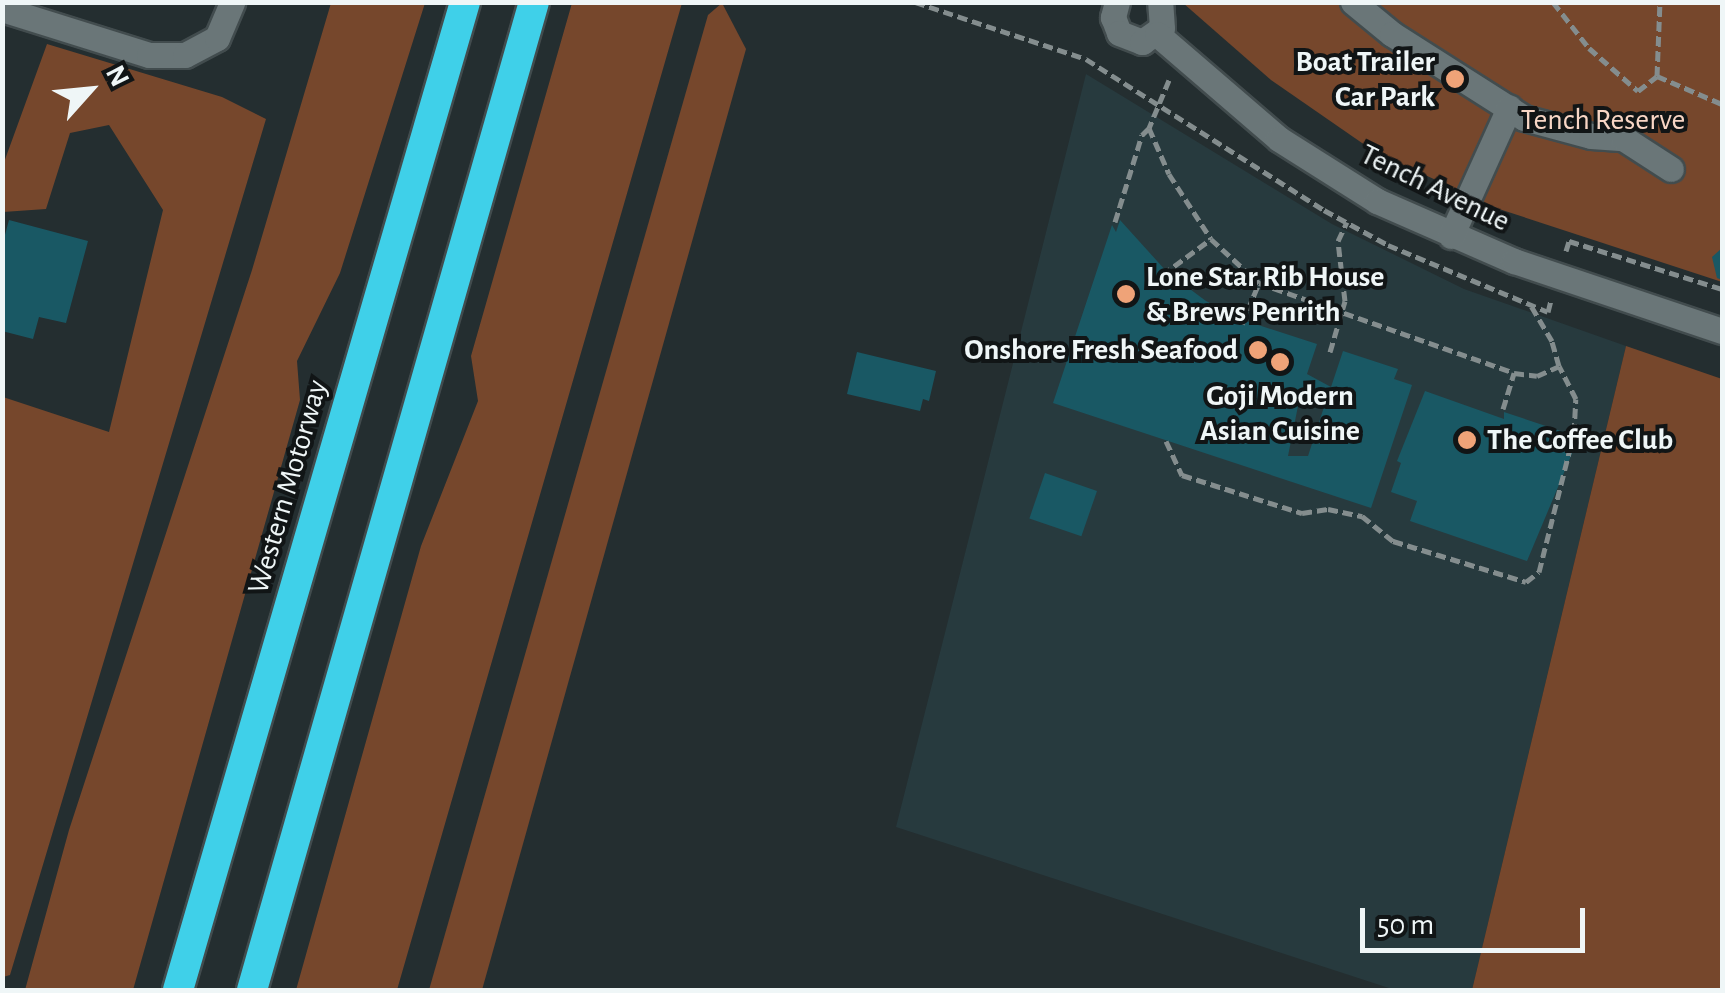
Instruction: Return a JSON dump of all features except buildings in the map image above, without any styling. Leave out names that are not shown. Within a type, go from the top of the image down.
[{"type":"highway","name":"Western Motorway","points":[[178,990],[464,2]]},
{"type":"highway","points":[[252,990],[534,2]]},
{"type":"street","points":[[2,9],[149,55],[185,56],[217,38],[232,2]]},
{"type":"street","points":[[1117,2],[1114,25],[1125,38],[1142,42],[1157,34],[1164,20],[1160,2]]},
{"type":"street","points":[[1353,2],[1392,34],[1524,118],[1591,136],[1623,138],[1672,169]]},
{"type":"street","name":"Tench Avenue","points":[[1157,34],[1293,149],[1377,201],[1451,236],[1722,332]]},
{"type":"street","points":[[1451,236],[1509,108]]},
{"type":"path","points":[[915,2],[1086,58],[1388,245],[1548,312],[1551,300]]},
{"type":"path","points":[[1553,2],[1588,48],[1638,91],[1658,76]]},
{"type":"path","points":[[1658,76],[1660,2]]},
{"type":"path","points":[[1658,76],[1722,104]]},
{"type":"path","points":[[1114,222],[1142,135],[1149,128],[1169,80]]},
{"type":"path","points":[[1149,128],[1169,174],[1211,239],[1259,284],[1514,373],[1537,376],[1559,366]]},
{"type":"path","points":[[1330,352],[1346,286],[1338,241],[1347,222]]},
{"type":"path","points":[[1162,275],[1211,239]]},
{"type":"path","points":[[1565,253],[1569,241],[1722,289]]},
{"type":"path","points":[[1242,324],[1259,284]]},
{"type":"path","points":[[1166,441],[1182,475],[1302,513],[1328,508],[1362,516],[1394,541],[1526,582],[1539,572],[1574,433],[1576,400],[1552,341],[1530,304]]},
{"type":"path","points":[[1503,409],[1514,373]]},
{"type":"shaded area","points":[[1086,74],[1332,224],[1464,289],[1626,346],[1472,990],[1395,990],[896,827]]},
{"type":"green space","points":[[331,3],[425,3],[340,273],[297,361],[300,400],[133,990],[25,990],[69,830],[252,270]]},
{"type":"green space","points":[[572,3],[682,3],[397,990],[296,990],[421,546],[478,401],[471,356]]},
{"type":"green space","points":[[722,3],[746,49],[482,990],[429,990],[708,15]]},
{"type":"green space","name":"Tench Reserve","points":[[1183,3],[1722,3],[1722,282],[1499,209],[1375,152],[1271,80]]},
{"type":"green space","points":[[47,44],[222,97],[266,119],[10,975],[3,977],[3,397],[109,432],[163,210],[109,125],[70,133],[46,209],[3,212],[3,165]]},
{"type":"green space","points":[[1626,346],[1722,379],[1722,990],[1472,990]]},
{"type":"place","name":"Boat Trailer Car Park","points":[[1455,79]]},
{"type":"place","name":"Lone Star Rib House & Brews Penrith","points":[[1126,294]]},
{"type":"place","name":"Onshore Fresh Seafood","points":[[1258,350]]},
{"type":"place","name":"Goji Modern Asian Cuisine","points":[[1280,362]]},
{"type":"place","name":"The Coffee Club","points":[[1467,440]]}]
